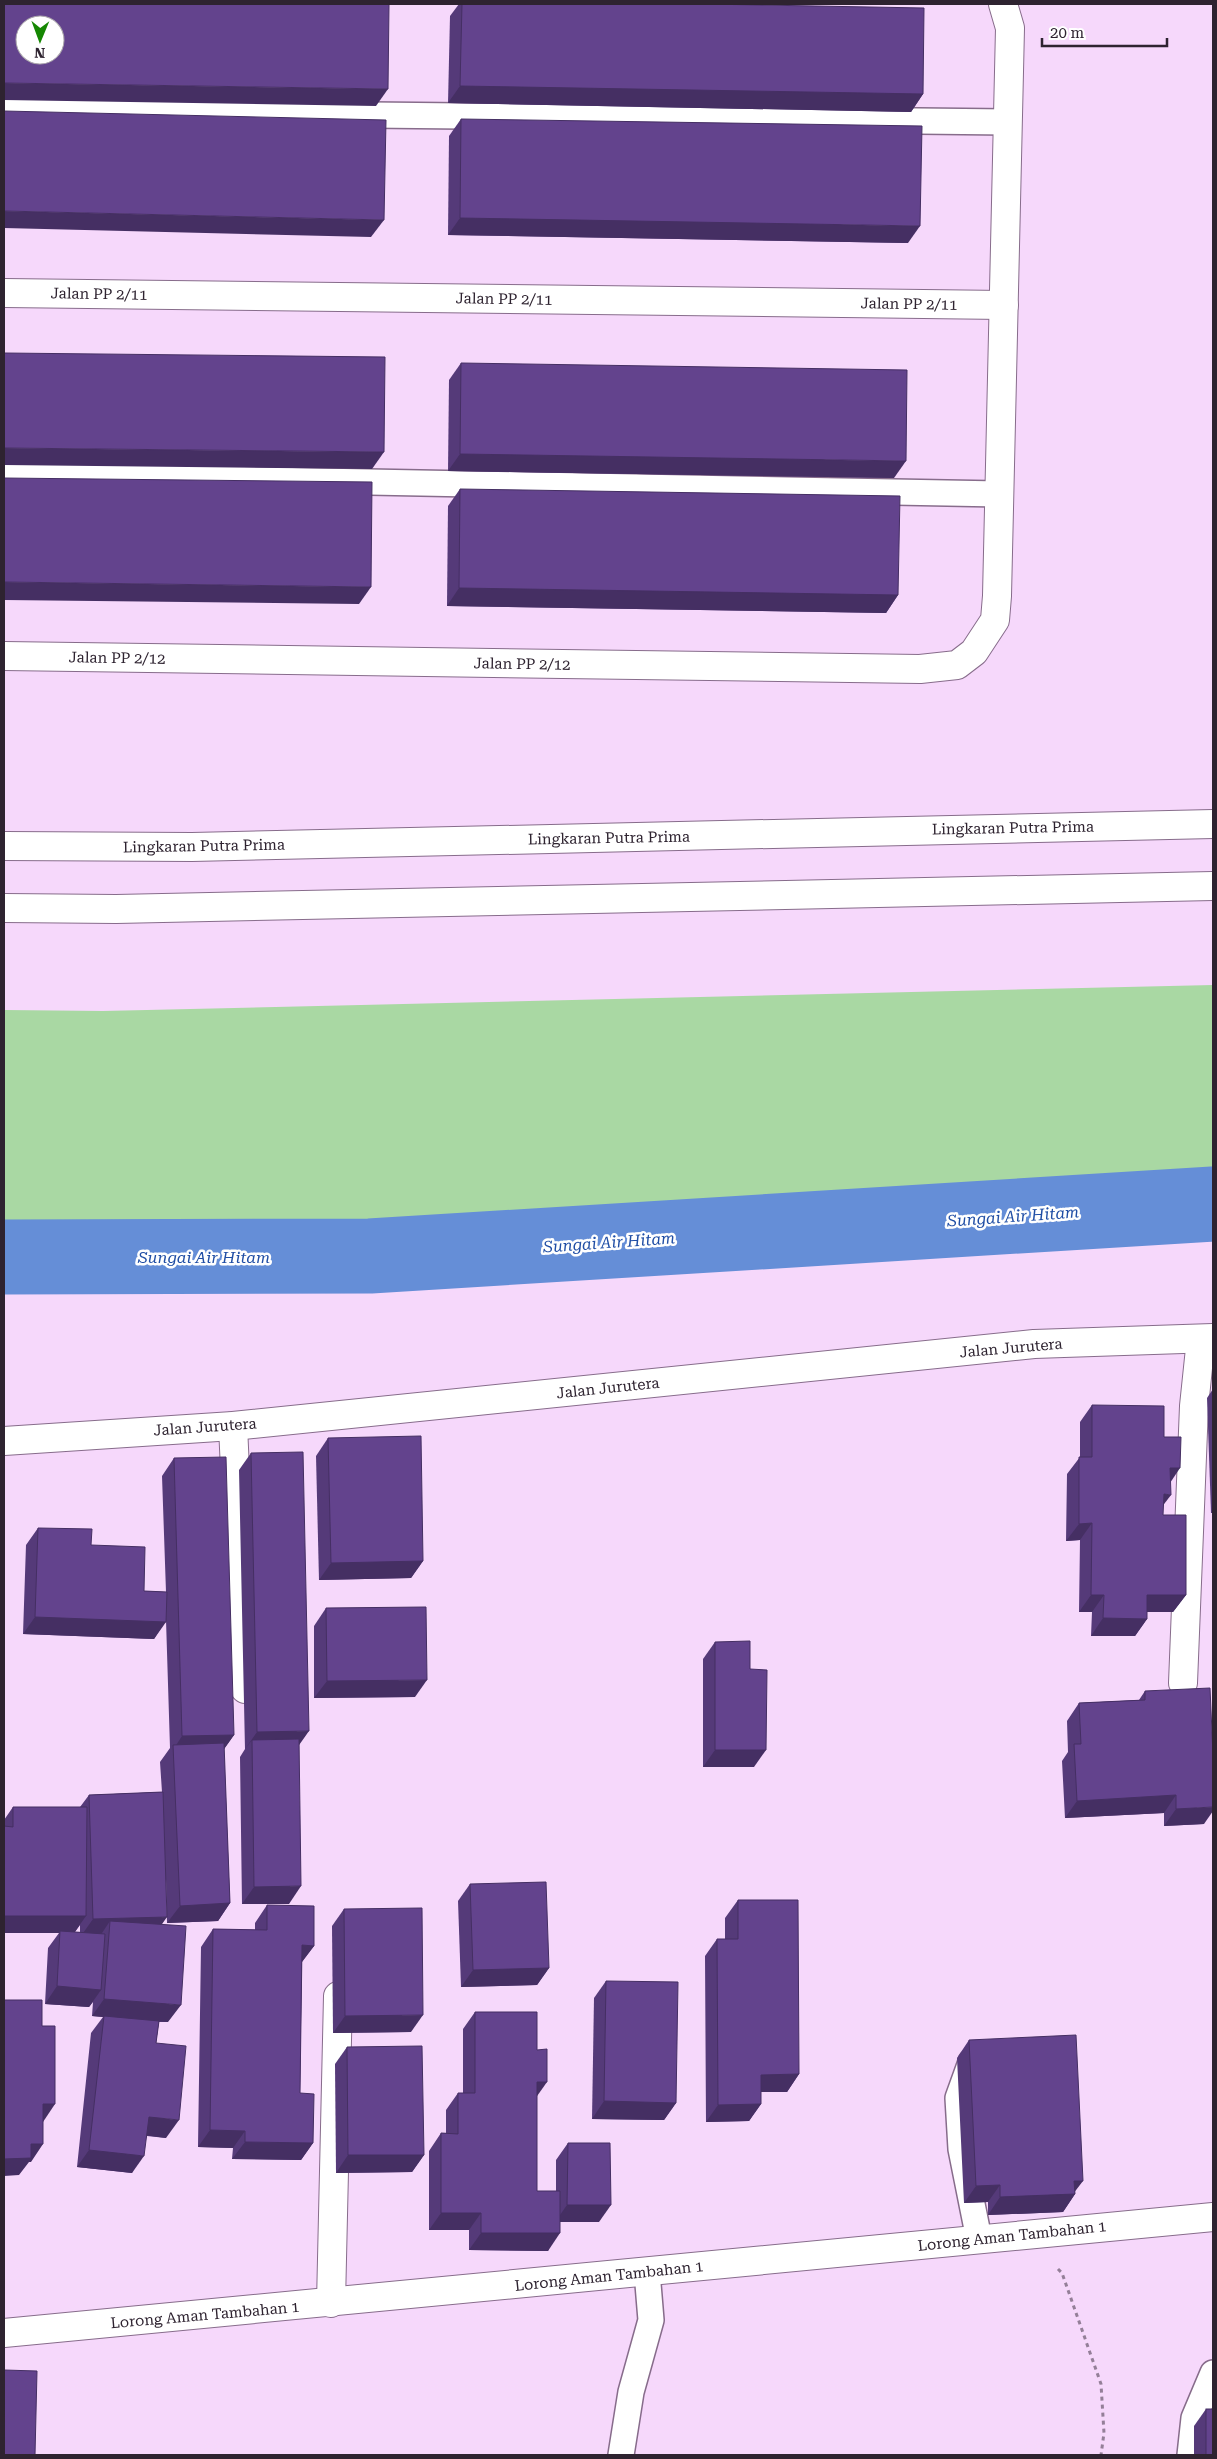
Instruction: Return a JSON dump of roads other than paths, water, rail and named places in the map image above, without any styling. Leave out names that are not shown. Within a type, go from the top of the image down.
[{"type":"street","name":"Jalan PP 2/12","points":[[4,656],[920,669],[957,664],[974,652],[995,620],[997,596],[1010,28],[1003,4]]},
{"type":"street","name":"Jalan PP 2/11","points":[[4,293],[1004,305]]},
{"type":"street","name":"Lingkaran Putra Prima","points":[[4,846],[192,847],[1213,824]]},
{"type":"street","points":[[4,908],[126,909],[1213,886]]},
{"type":"street","points":[[1183,1683],[1194,1406],[1207,1339]]},
{"type":"street","name":"Jalan Jurutera","points":[[4,1441],[233,1426],[1034,1344],[1207,1339]]},
{"type":"street","points":[[233,1426],[246,1714]]},
{"type":"street","points":[[331,2303],[338,1969]]},
{"type":"street","name":"Lorong Aman Tambahan 1","points":[[4,2333],[331,2303],[1213,2216]]},
{"type":"lane","points":[[4,111],[1008,122]]},
{"type":"lane","points":[[4,475],[1000,494]]},
{"type":"lane","points":[[976,2048],[958,2098],[961,2150],[979,2239]]},
{"type":"lane","points":[[622,2455],[631,2392],[651,2320],[647,2272]]},
{"type":"lane","points":[[1190,2455],[1194,2418],[1213,2372]]},
{"type":"waterway","name":"Sungai Air Hitam","points":[[4,1257],[370,1256],[1213,1204]]}]
